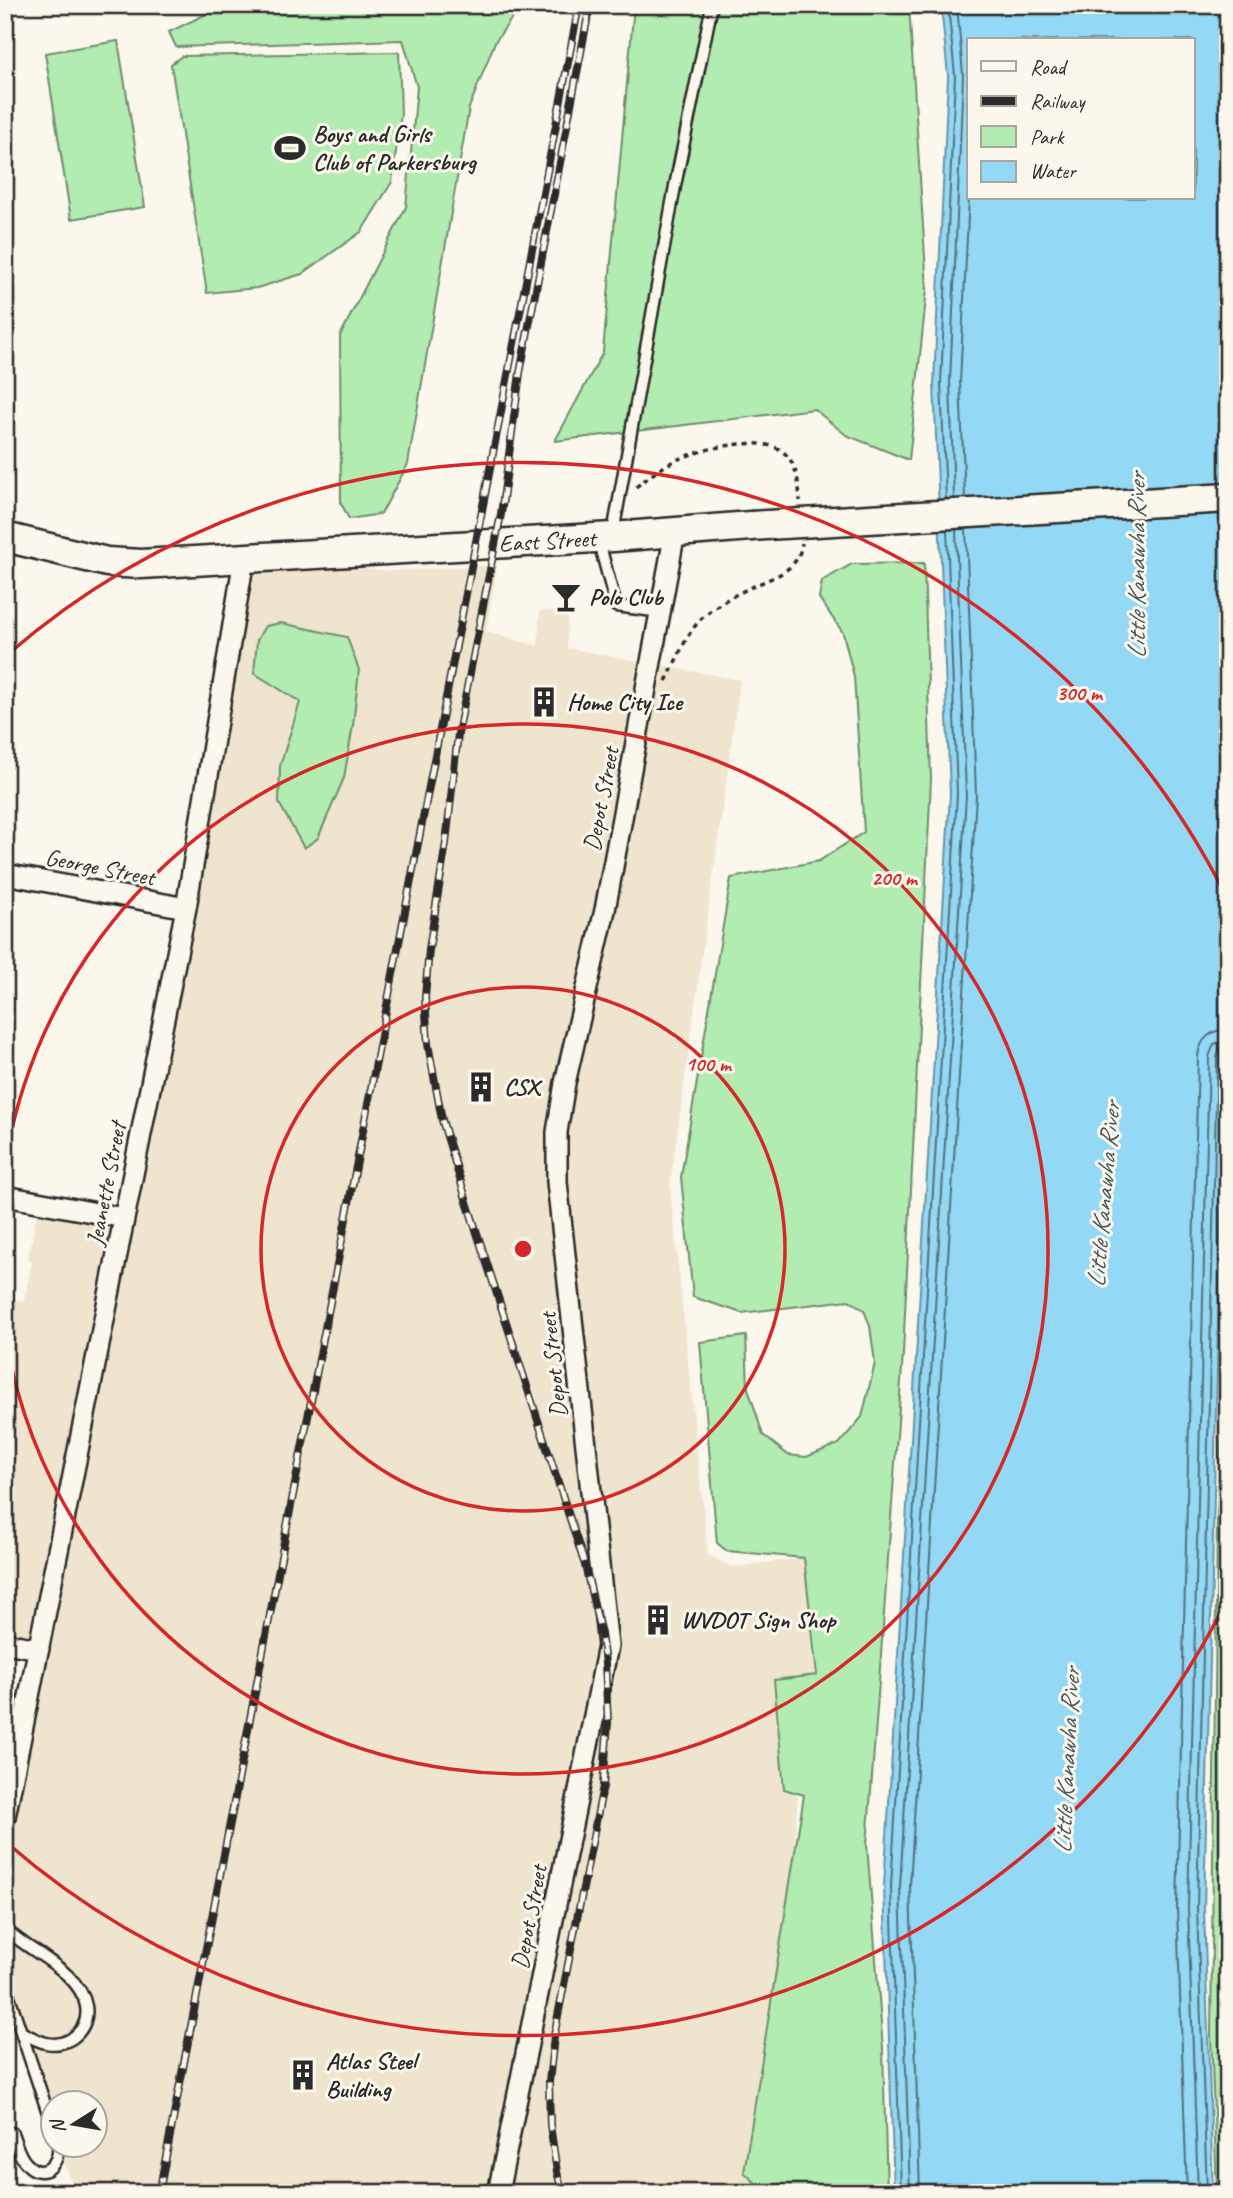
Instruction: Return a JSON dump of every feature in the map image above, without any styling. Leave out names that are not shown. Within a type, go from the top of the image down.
[{"type":"main road","name":"East Street","points":[[5,537],[107,562],[141,564],[606,538],[751,526],[1228,498]]},
{"type":"street","name":"Depot Street","points":[[498,2193],[608,1646],[557,1182],[557,1132],[565,1083],[605,911],[676,532]]},
{"type":"street","name":"Jeanette Street","points":[[5,1817],[12,1750],[38,1649],[186,908],[244,559]]},
{"type":"street","name":"George Street","points":[[5,874],[186,908]]},
{"type":"street","points":[[5,1196],[124,1218]]},
{"type":"street","points":[[5,1643],[38,1649]]},
{"type":"lane","points":[[661,612],[617,606],[606,538],[712,5]]},
{"type":"lane","points":[[5,1928],[66,1974],[83,1996],[86,2005],[84,2028],[66,2040],[54,2044],[45,2043],[21,2032]]},
{"type":"lane","points":[[5,1966],[8,1993],[40,2090]]},
{"type":"lane","points":[[12,2133],[29,2167],[47,2171],[54,2166],[56,2160]]},
{"type":"shaded area","points":[[244,559],[392,571],[497,565],[486,632],[538,646],[540,610],[568,613],[567,648],[740,680],[670,1186],[708,1555],[733,1567],[804,1558],[817,1675],[774,1680],[798,1792],[788,1939],[744,2172],[766,2193],[75,2193],[64,2160],[108,2160],[108,2090],[40,2090],[8,1993],[5,1966],[5,1817],[38,1650],[5,1643],[5,1298],[24,1301],[32,1262],[28,1260],[39,1202],[124,1218]]},
{"type":"green space","points":[[225,5],[521,5],[495,42],[469,108],[408,464],[381,514],[349,519],[341,503],[340,336],[406,207],[417,87],[403,40],[176,47],[169,32]]},
{"type":"green space","points":[[634,5],[909,5],[927,289],[909,460],[846,435],[814,409],[555,441],[603,352]]},
{"type":"green space","points":[[118,41],[145,207],[71,219],[45,53]]},
{"type":"green space","name":"Boys and Girls Club of Parkersburg","points":[[399,52],[401,114],[392,182],[361,232],[302,274],[257,288],[207,293],[171,64],[182,56]]},
{"type":"green space","points":[[924,563],[931,779],[903,1354],[867,1845],[883,2049],[887,2193],[766,2193],[744,2172],[804,1795],[784,1789],[774,1680],[817,1675],[804,1558],[727,1551],[717,1543],[700,1342],[746,1336],[748,1388],[763,1435],[788,1455],[806,1457],[839,1444],[862,1417],[875,1363],[870,1326],[864,1310],[849,1300],[742,1313],[693,1297],[681,1177],[731,878],[819,861],[864,832],[854,677],[843,633],[819,598],[822,581],[852,564]]},
{"type":"green space","points":[[281,623],[347,637],[359,670],[344,778],[318,838],[304,848],[279,803],[280,766],[300,702],[254,673],[257,640],[265,626]]},
{"type":"green space","points":[[1228,1316],[1228,2193],[1217,2193],[1211,2035],[1217,1519]]},
{"type":"water","name":"Little Kanawha River","points":[[941,5],[1228,5],[1228,913],[1204,1908],[1213,2193],[894,2193],[884,1886],[950,794],[934,383],[948,76]]},
{"type":"railway","points":[[159,2193],[579,5]]},
{"type":"railway","points":[[563,2193],[550,2125],[549,2082],[554,2036],[603,1786],[608,1723],[605,1663],[585,1565],[442,1120],[428,1044],[425,997],[458,734],[501,514],[520,373],[590,5]]},
{"type":"place","name":"Boys and Girls Club of Parkersburg","points":[[290,148]]},
{"type":"place","name":"Polo Club","points":[[566,597]]},
{"type":"place","name":"Home City Ice","points":[[544,702]]},
{"type":"place","name":"CSX","points":[[481,1087]]},
{"type":"place","name":"WVDOT Sign Shop","points":[[658,1620]]},
{"type":"place","name":"Atlas Steel Building","points":[[303,2075]]}]
